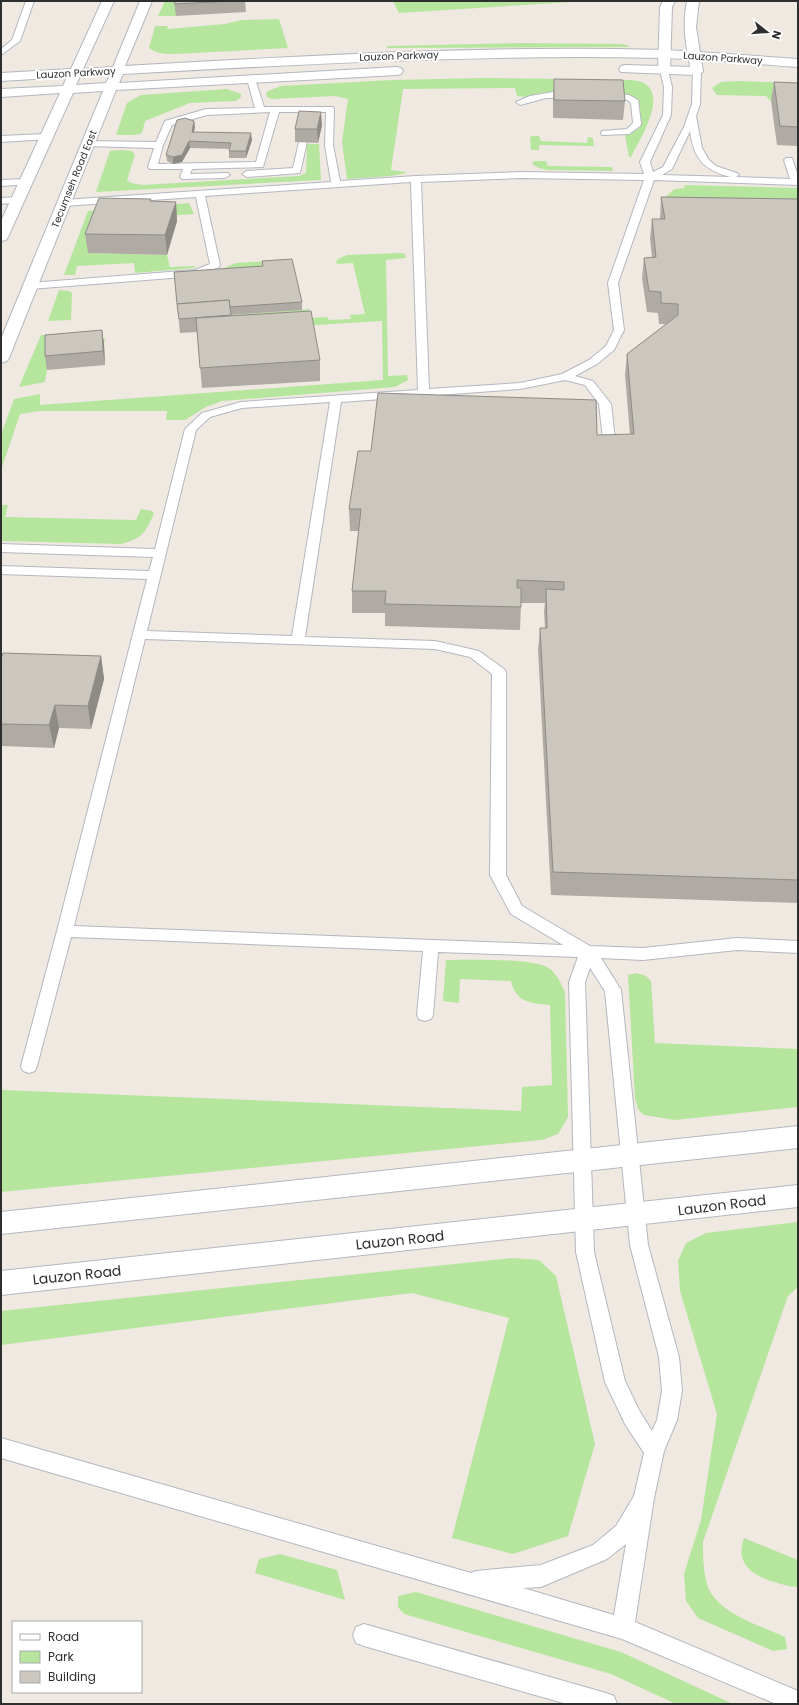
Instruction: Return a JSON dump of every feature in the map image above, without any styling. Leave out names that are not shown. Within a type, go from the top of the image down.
[{"type":"main road","points":[[1,237],[74,73],[108,1]]},
{"type":"main road","name":"Tecumseh Road East","points":[[1,358],[146,1]]},
{"type":"main road","points":[[664,70],[666,7],[669,1]]},
{"type":"main road","points":[[694,1],[690,12],[690,41],[694,56],[703,71]]},
{"type":"main road","name":"Lauzon Parkway","points":[[1,77],[438,55],[508,53],[664,54],[798,63]]},
{"type":"main road","name":"Lauzon Parkway","points":[[612,69],[703,71]]},
{"type":"main road","name":"Lauzon Parkway","points":[[1,93],[407,71]]},
{"type":"main road","points":[[1,1223],[798,1137]]},
{"type":"main road","name":"Lauzon Road","points":[[1,1283],[636,1215],[798,1196]]},
{"type":"lane","points":[[1,52],[16,41],[30,1]]},
{"type":"lane","points":[[29,1066],[65,931],[190,429],[206,415],[241,405],[520,386],[565,377],[593,362],[610,348],[619,330],[613,283],[650,177],[645,162],[667,115],[668,87],[664,70]]},
{"type":"lane","points":[[650,177],[666,169],[688,127],[696,104],[703,71]]},
{"type":"lane","points":[[251,79],[260,110]]},
{"type":"lane","points":[[520,102],[532,97],[548,94],[629,98],[635,102],[637,124],[629,131],[605,133]]},
{"type":"lane","points":[[275,110],[260,165],[153,167],[159,145],[168,123],[206,112],[275,110],[309,113],[330,109],[330,145],[336,184]]},
{"type":"lane","points":[[692,114],[697,148],[706,164],[727,174],[761,180]]},
{"type":"lane","points":[[1,139],[46,137]]},
{"type":"lane","points":[[188,166],[186,177],[297,171],[303,142]]},
{"type":"lane","points":[[88,143],[159,145]]},
{"type":"lane","points":[[64,203],[416,179],[521,175],[650,177],[796,182],[789,160]]},
{"type":"lane","points":[[416,179],[424,393]]},
{"type":"lane","points":[[1,183],[26,182]]},
{"type":"lane","points":[[30,286],[197,273],[214,265],[200,194]]},
{"type":"lane","points":[[1,201],[18,200]]},
{"type":"lane","points":[[565,377],[589,383],[605,404],[610,448]]},
{"type":"lane","points":[[298,640],[336,399]]},
{"type":"lane","points":[[1,548],[160,553]]},
{"type":"lane","points":[[1,570],[154,575]]},
{"type":"lane","points":[[139,635],[435,645],[474,654],[499,672],[498,875],[516,910],[588,952],[613,990],[639,1245],[669,1357],[672,1390],[667,1420],[654,1451],[644,1498],[623,1628]]},
{"type":"lane","points":[[65,931],[642,954],[737,944],[798,947]]},
{"type":"lane","points":[[425,1015],[431,945]]},
{"type":"lane","points":[[588,952],[577,982],[585,1252],[615,1382],[632,1417],[654,1451]]},
{"type":"lane","points":[[1,1448],[623,1628],[798,1702]]},
{"type":"lane","points":[[469,1583],[541,1576],[600,1552],[623,1533],[644,1498]]},
{"type":"lane","points":[[364,1635],[606,1704]]},
{"type":"green space","points":[[165,1],[243,1],[176,16],[158,16]]},
{"type":"green space","points":[[393,1],[588,1],[399,13]]},
{"type":"green space","points":[[279,19],[288,48],[164,54],[158,53],[149,48],[155,26],[168,26],[167,29],[225,24],[242,20]]},
{"type":"green space","points":[[523,43],[622,44],[629,47],[387,48],[387,46]]},
{"type":"green space","points":[[483,78],[637,81],[647,85],[653,94],[652,112],[639,142],[631,157],[629,157],[625,135],[638,129],[641,125],[639,102],[632,96],[545,92],[526,97],[517,96],[515,88],[403,89],[391,170],[406,173],[391,176],[347,179],[342,142],[348,99],[335,96],[272,99],[267,97],[266,94],[268,91],[281,86],[392,80]]},
{"type":"green space","points":[[737,81],[798,83],[798,102],[771,101],[766,96],[717,95],[712,88],[721,82]]},
{"type":"green space","points":[[227,89],[241,94],[241,97],[236,101],[190,103],[145,121],[142,133],[135,135],[116,135],[127,103],[141,95]]},
{"type":"green space","points":[[532,136],[539,136],[541,141],[587,143],[588,137],[593,138],[594,146],[539,145],[539,150],[531,150],[530,138]]},
{"type":"green space","points":[[307,144],[319,144],[321,180],[96,192],[110,151],[132,151],[135,155],[127,180],[131,183],[142,185],[299,176],[306,173]]},
{"type":"green space","points":[[534,161],[546,161],[548,166],[612,167],[613,171],[547,170],[532,164]]},
{"type":"green space","points":[[684,185],[798,188],[798,219],[665,201],[666,196],[675,189],[685,188]]},
{"type":"green space","points":[[189,203],[194,214],[153,217],[88,253],[167,255],[170,267],[195,266],[194,268],[135,273],[134,263],[77,266],[75,275],[64,275],[88,211]]},
{"type":"green space","points":[[405,254],[406,258],[386,260],[388,376],[407,375],[408,380],[395,387],[222,401],[206,407],[185,420],[166,420],[167,411],[40,411],[20,414],[1,470],[1,435],[14,399],[40,394],[40,405],[383,380],[382,321],[232,330],[230,315],[309,309],[310,318],[327,317],[329,320],[351,319],[350,315],[365,314],[353,263],[337,264],[336,261],[347,255]]},
{"type":"green space","points":[[289,260],[293,267],[220,270],[236,263]]},
{"type":"green space","points":[[59,290],[69,291],[72,293],[71,320],[48,321]]},
{"type":"green space","points":[[41,335],[53,335],[54,341],[105,338],[104,344],[47,349],[47,370],[45,382],[19,387]]},
{"type":"green space","points":[[1,505],[8,505],[5,517],[136,520],[141,509],[152,511],[154,514],[142,534],[134,540],[121,544],[1,541]]},
{"type":"green space","points":[[446,960],[498,960],[527,962],[547,967],[558,978],[565,992],[568,1117],[558,1134],[542,1140],[1,1192],[1,1090],[521,1111],[522,1087],[552,1085],[550,1005],[537,1004],[521,998],[513,988],[511,981],[460,979],[459,1003],[443,1001]]},
{"type":"green space","points":[[637,973],[646,976],[651,981],[655,1043],[798,1049],[798,1107],[675,1120],[644,1115],[638,1109],[635,1099],[628,975]]},
{"type":"green space","points":[[798,1222],[798,1287],[788,1296],[703,1542],[703,1561],[706,1582],[711,1593],[726,1608],[745,1620],[785,1637],[787,1649],[773,1651],[698,1618],[686,1601],[684,1574],[701,1520],[717,1414],[680,1291],[678,1261],[686,1243],[706,1233]]},
{"type":"green space","points":[[513,1258],[539,1260],[556,1276],[595,1444],[568,1536],[513,1554],[452,1538],[509,1318],[412,1293],[1,1345],[1,1311]]},
{"type":"green space","points":[[744,1538],[798,1560],[798,1587],[774,1582],[752,1572],[743,1561],[742,1547]]},
{"type":"green space","points":[[280,1554],[337,1570],[345,1600],[255,1573],[259,1559]]},
{"type":"green space","points":[[416,1592],[621,1652],[733,1704],[676,1704],[611,1674],[404,1614],[398,1607],[398,1596]]},
{"type":"building","points":[[174,1],[233,1],[175,4]]},
{"type":"building","points":[[554,79],[623,80],[625,101],[554,100]]},
{"type":"building","points":[[774,82],[798,83],[798,127],[780,126]]},
{"type":"building","points":[[299,111],[321,112],[317,129],[295,129]]},
{"type":"building","points":[[185,118],[194,121],[192,132],[251,133],[246,151],[229,151],[231,143],[189,141],[182,155],[173,157],[166,155],[177,120]]},
{"type":"building","points":[[661,197],[798,199],[798,880],[553,872],[540,628],[547,628],[546,589],[564,590],[564,582],[517,580],[517,588],[521,588],[521,607],[385,604],[386,591],[352,591],[361,509],[349,509],[358,451],[371,451],[378,393],[596,400],[597,435],[634,434],[627,354],[678,315],[678,304],[661,303],[661,292],[649,291],[644,258],[656,257],[652,219],[665,219]]},
{"type":"building","points":[[99,198],[151,199],[150,201],[176,202],[165,235],[85,234]]},
{"type":"building","points":[[292,259],[302,302],[230,307],[229,300],[177,304],[174,272],[263,266],[262,261]]},
{"type":"building","points":[[229,300],[231,315],[179,319],[177,304]]},
{"type":"building","points":[[311,311],[320,360],[200,368],[196,318]]},
{"type":"building","points":[[102,330],[103,351],[45,356],[45,335]]},
{"type":"building","points":[[3,653],[101,656],[88,706],[55,705],[49,725],[1,724],[1,659]]}]
